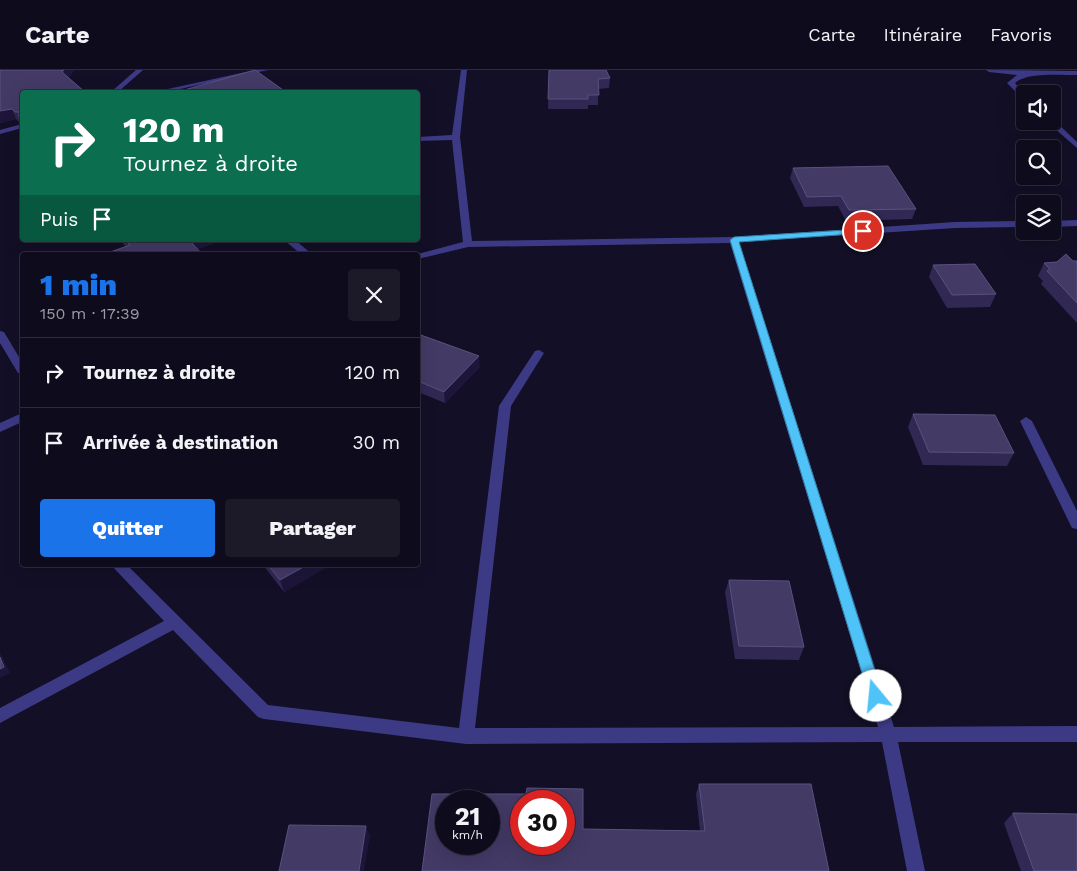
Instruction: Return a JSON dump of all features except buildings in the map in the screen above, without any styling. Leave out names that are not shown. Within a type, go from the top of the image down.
[{"type":"street","points":[[116,90],[140,70]]},
{"type":"street","points":[[168,90],[265,70]]},
{"type":"street","points":[[464,70],[456,137],[468,244]]},
{"type":"street","points":[[989,70],[1029,74],[1077,73]]},
{"type":"street","points":[[1016,89],[1011,83],[1017,77],[1029,74]]},
{"type":"street","points":[[0,132],[20,127]]},
{"type":"street","points":[[1060,130],[1077,146]]},
{"type":"street","points":[[420,139],[456,137]]},
{"type":"street","points":[[1061,224],[1077,223]]},
{"type":"street","points":[[420,256],[468,244],[734,240],[955,225],[1016,224]]},
{"type":"street","points":[[734,240],[888,734],[916,871]]},
{"type":"street","points":[[292,242],[304,252]]},
{"type":"street","points":[[0,334],[20,367]]},
{"type":"street","points":[[466,736],[505,406],[539,353]]},
{"type":"street","points":[[0,428],[20,418]]},
{"type":"street","points":[[1026,421],[1077,524]]},
{"type":"street","points":[[120,567],[264,712],[466,736],[1077,734]]},
{"type":"street","points":[[0,716],[174,622]]},
{"type":"route","points":[[863,231],[734,240],[876,696]]}]
